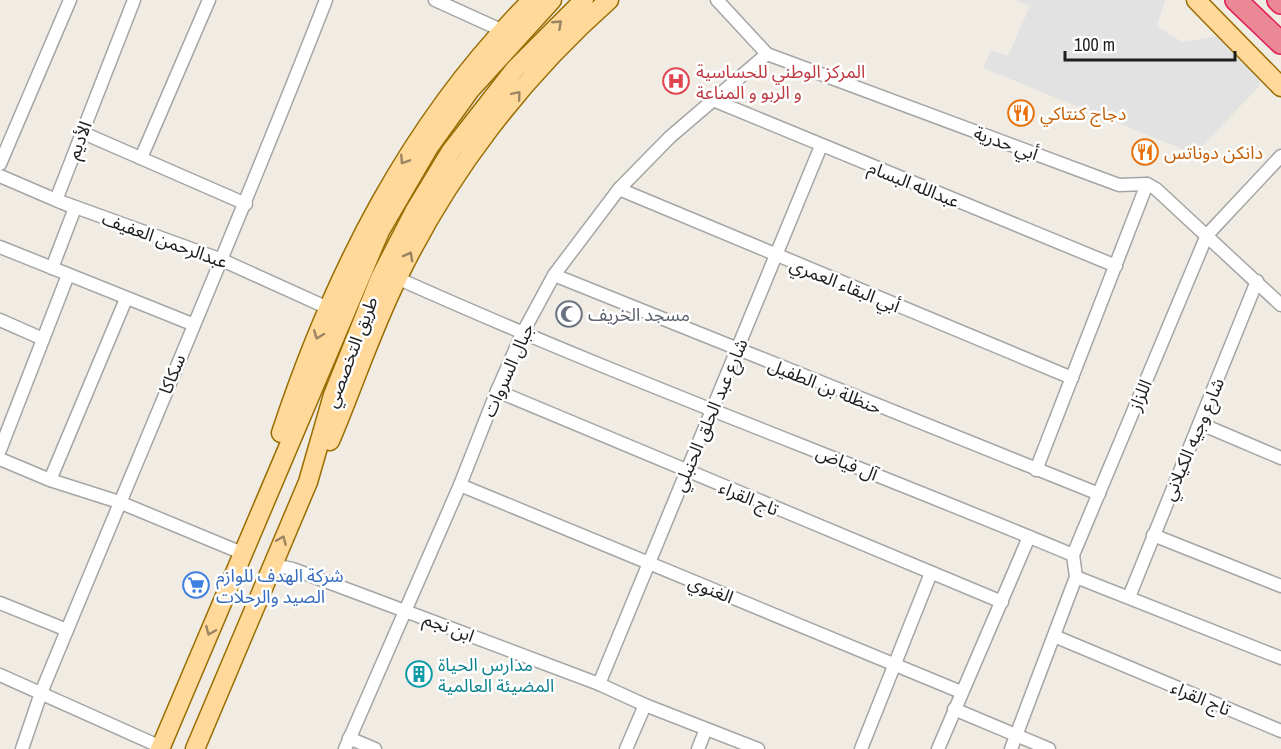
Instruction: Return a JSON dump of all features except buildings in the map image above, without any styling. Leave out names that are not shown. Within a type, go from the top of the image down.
[{"type":"highway","points":[[1236,0],[1281,43]]},
{"type":"main road","points":[[242,553],[290,406],[328,308],[368,223],[404,159],[501,30],[532,0]]},
{"type":"main road","name":"طريق التخصصي","points":[[160,748],[380,231],[429,147],[470,90],[552,0]]},
{"type":"main road","name":"طريق التخصصي","points":[[197,748],[308,482],[333,395],[373,297],[414,212],[451,152],[515,69],[584,0]]},
{"type":"main road","points":[[308,482],[323,458],[397,278],[452,184],[503,111],[557,48],[609,0]]},
{"type":"main road","points":[[1198,0],[1281,75]]},
{"type":"main road","points":[[1198,0],[1281,87]]},
{"type":"street","points":[[0,164],[70,0]]},
{"type":"street","name":"الأديم","points":[[56,200],[134,0]]},
{"type":"street","points":[[141,158],[209,0]]},
{"type":"street","name":"سكاكا","points":[[22,749],[41,693],[192,324],[246,204],[326,0]]},
{"type":"street","points":[[435,0],[501,30]]},
{"type":"street","name":"أبي حدرية","points":[[717,0],[767,54],[1119,185],[1147,184]]},
{"type":"street","name":"جبال السروات","points":[[347,743],[460,485],[522,334],[554,275],[619,189],[670,137],[767,54]]},
{"type":"street","name":"عبدالله البسام","points":[[713,100],[1116,266]]},
{"type":"street","points":[[81,132],[246,204]]},
{"type":"street","name":"شارع عبد الحلق الحنبلي","points":[[599,684],[821,146]]},
{"type":"street","points":[[1207,235],[1281,156]]},
{"type":"street","name":"عبدالرحمن العفيف","points":[[0,176],[56,200],[222,260],[328,308]]},
{"type":"street","points":[[1036,470],[1147,184],[1156,189],[1257,280],[1281,305]]},
{"type":"street","name":"أبي البقاء العمري","points":[[619,189],[1072,378]]},
{"type":"street","points":[[52,268],[75,208],[56,200]]},
{"type":"street","name":"اللزاز","points":[[1073,555],[1207,235]]},
{"type":"street","points":[[0,247],[192,324]]},
{"type":"street","points":[[0,450],[68,275]]},
{"type":"street","name":"حنظلة بن الطفيل","points":[[554,275],[737,351],[1099,494]]},
{"type":"street","name":"آل فياض","points":[[397,278],[522,334],[713,408],[1073,555]]},
{"type":"street","name":"شارع وجيه الكيلاني","points":[[1129,597],[1201,424],[1257,280]]},
{"type":"street","points":[[50,480],[126,299]]},
{"type":"street","points":[[0,320],[43,339]]},
{"type":"street","name":"تاج القراء","points":[[497,391],[686,472],[1002,602]]},
{"type":"street","points":[[1201,424],[1281,458]]},
{"type":"street","points":[[0,459],[50,480],[119,502],[242,553]]},
{"type":"street","name":"الغنوي","points":[[460,485],[961,692]]},
{"type":"street","points":[[1153,535],[1281,586]]},
{"type":"street","points":[[938,749],[1029,537]]},
{"type":"street","points":[[1011,749],[1076,576],[1073,555]]},
{"type":"street","name":"ابن نجم","points":[[272,565],[293,569],[599,684],[645,705],[758,749]]},
{"type":"street","points":[[861,749],[931,573]]},
{"type":"street","points":[[1076,576],[1281,658]]},
{"type":"street","points":[[0,603],[67,630]]},
{"type":"street","name":"تاج القراء","points":[[1054,636],[1281,731]]},
{"type":"street","points":[[0,675],[160,748]]},
{"type":"street","points":[[626,749],[645,705]]},
{"type":"street","points":[[954,709],[1048,749]]},
{"type":"street","points":[[698,749],[706,729]]},
{"type":"street","points":[[347,743],[375,749]]},
{"type":"shaded area","points":[[1015,0],[1165,0],[1157,26],[1182,42],[1218,36],[1260,76],[1259,87],[1194,154],[983,68],[991,50],[1008,56],[1030,6]]},
{"type":"place","name":"المركز الوطني للحساسية و الربو و المناعة","points":[[676,81]]},
{"type":"place","name":"دجاج كنتاكي","points":[[1021,113]]},
{"type":"place","name":"دانكن دوناتس","points":[[1145,152]]},
{"type":"place","name":"مسجد الخريف","points":[[569,314]]},
{"type":"place","name":"شركة الهدف للوازم الصيد والرحلات","points":[[196,585]]},
{"type":"place","name":"مدارس الحياة المضيئة العالمية","points":[[419,674]]}]
